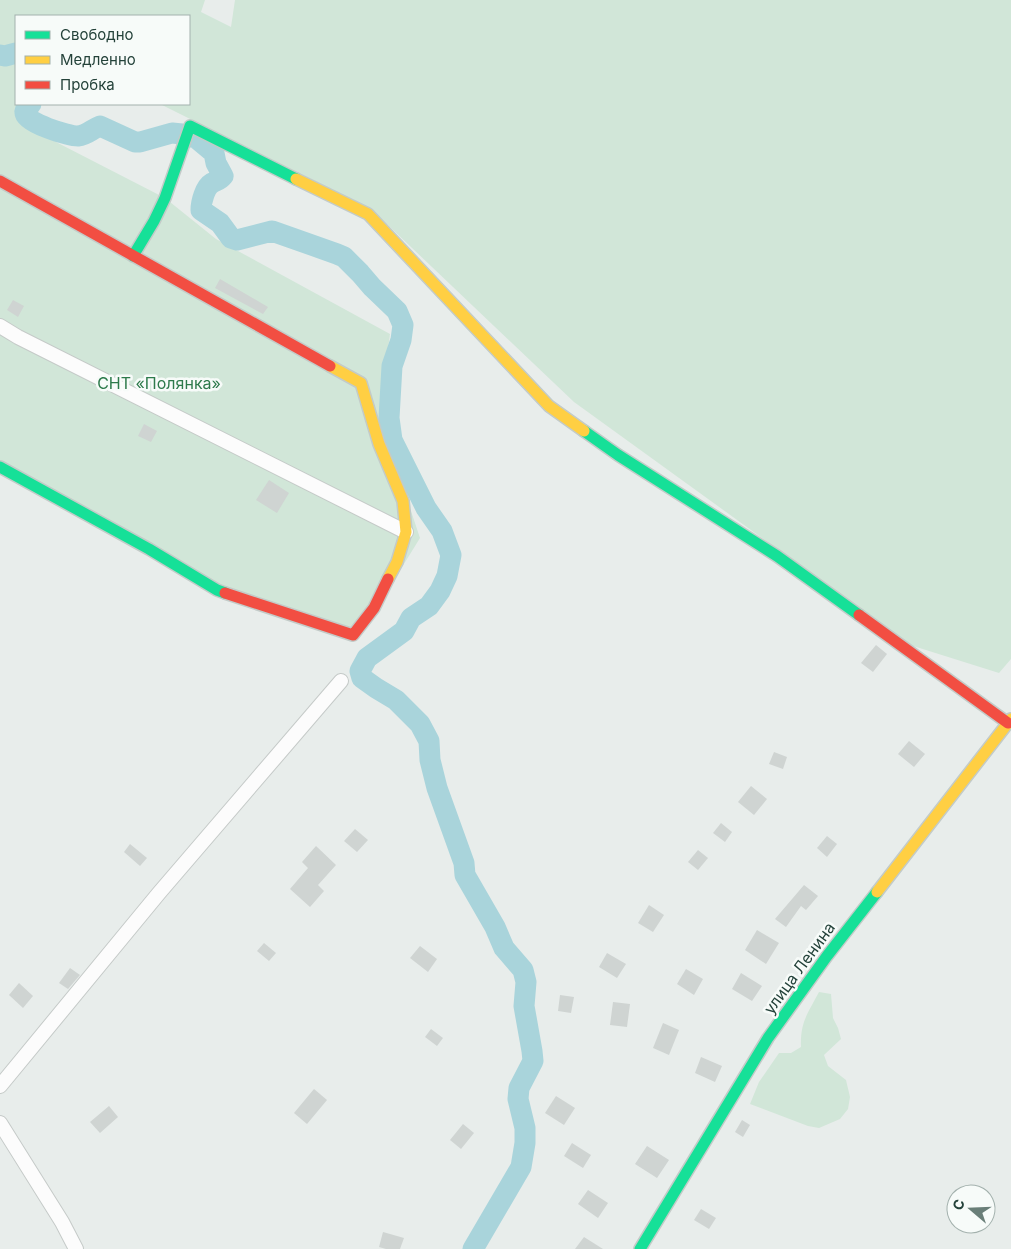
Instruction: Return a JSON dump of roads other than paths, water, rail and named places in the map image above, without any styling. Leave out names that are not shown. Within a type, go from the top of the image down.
[{"type":"street","points":[[134,256],[165,198],[190,126],[368,214],[549,406],[618,455],[777,556],[1009,721]]},
{"type":"street","points":[[0,181],[361,383],[379,444],[403,501],[406,532],[397,562],[374,608],[353,635],[217,590],[149,549],[0,467]]},
{"type":"street","points":[[0,326],[26,341],[406,532]]},
{"type":"street","points":[[0,1086],[159,893],[341,681]]},
{"type":"street","name":"улица Ленина","points":[[640,1249],[768,1038],[827,956],[1009,721]]},
{"type":"street","points":[[0,1123],[62,1222],[76,1249]]},
{"type":"waterway","points":[[0,55],[5,56],[15,53]]},
{"type":"waterway","points":[[30,105],[25,113],[32,121],[57,131],[78,136],[100,126],[135,142],[172,133],[182,134]]},
{"type":"waterway","points":[[191,137],[196,138],[214,153],[216,163],[223,176],[212,183],[205,191],[201,210],[220,223],[231,238],[237,240],[272,231],[344,257],[397,311],[403,325],[401,340],[392,366],[389,418],[392,440],[426,508],[442,531],[451,555],[447,576],[440,591],[429,606],[411,618],[404,631],[367,658],[360,671],[362,678],[396,700],[420,724],[429,741],[430,760],[437,788],[464,863],[465,875],[495,927],[504,948],[523,970],[526,982],[524,1006],[533,1061],[519,1088],[518,1099],[525,1128],[525,1143],[521,1167],[473,1249]]},
{"type":"park label","name":"СНТ «Полянка»","points":[[159,383]]}]
